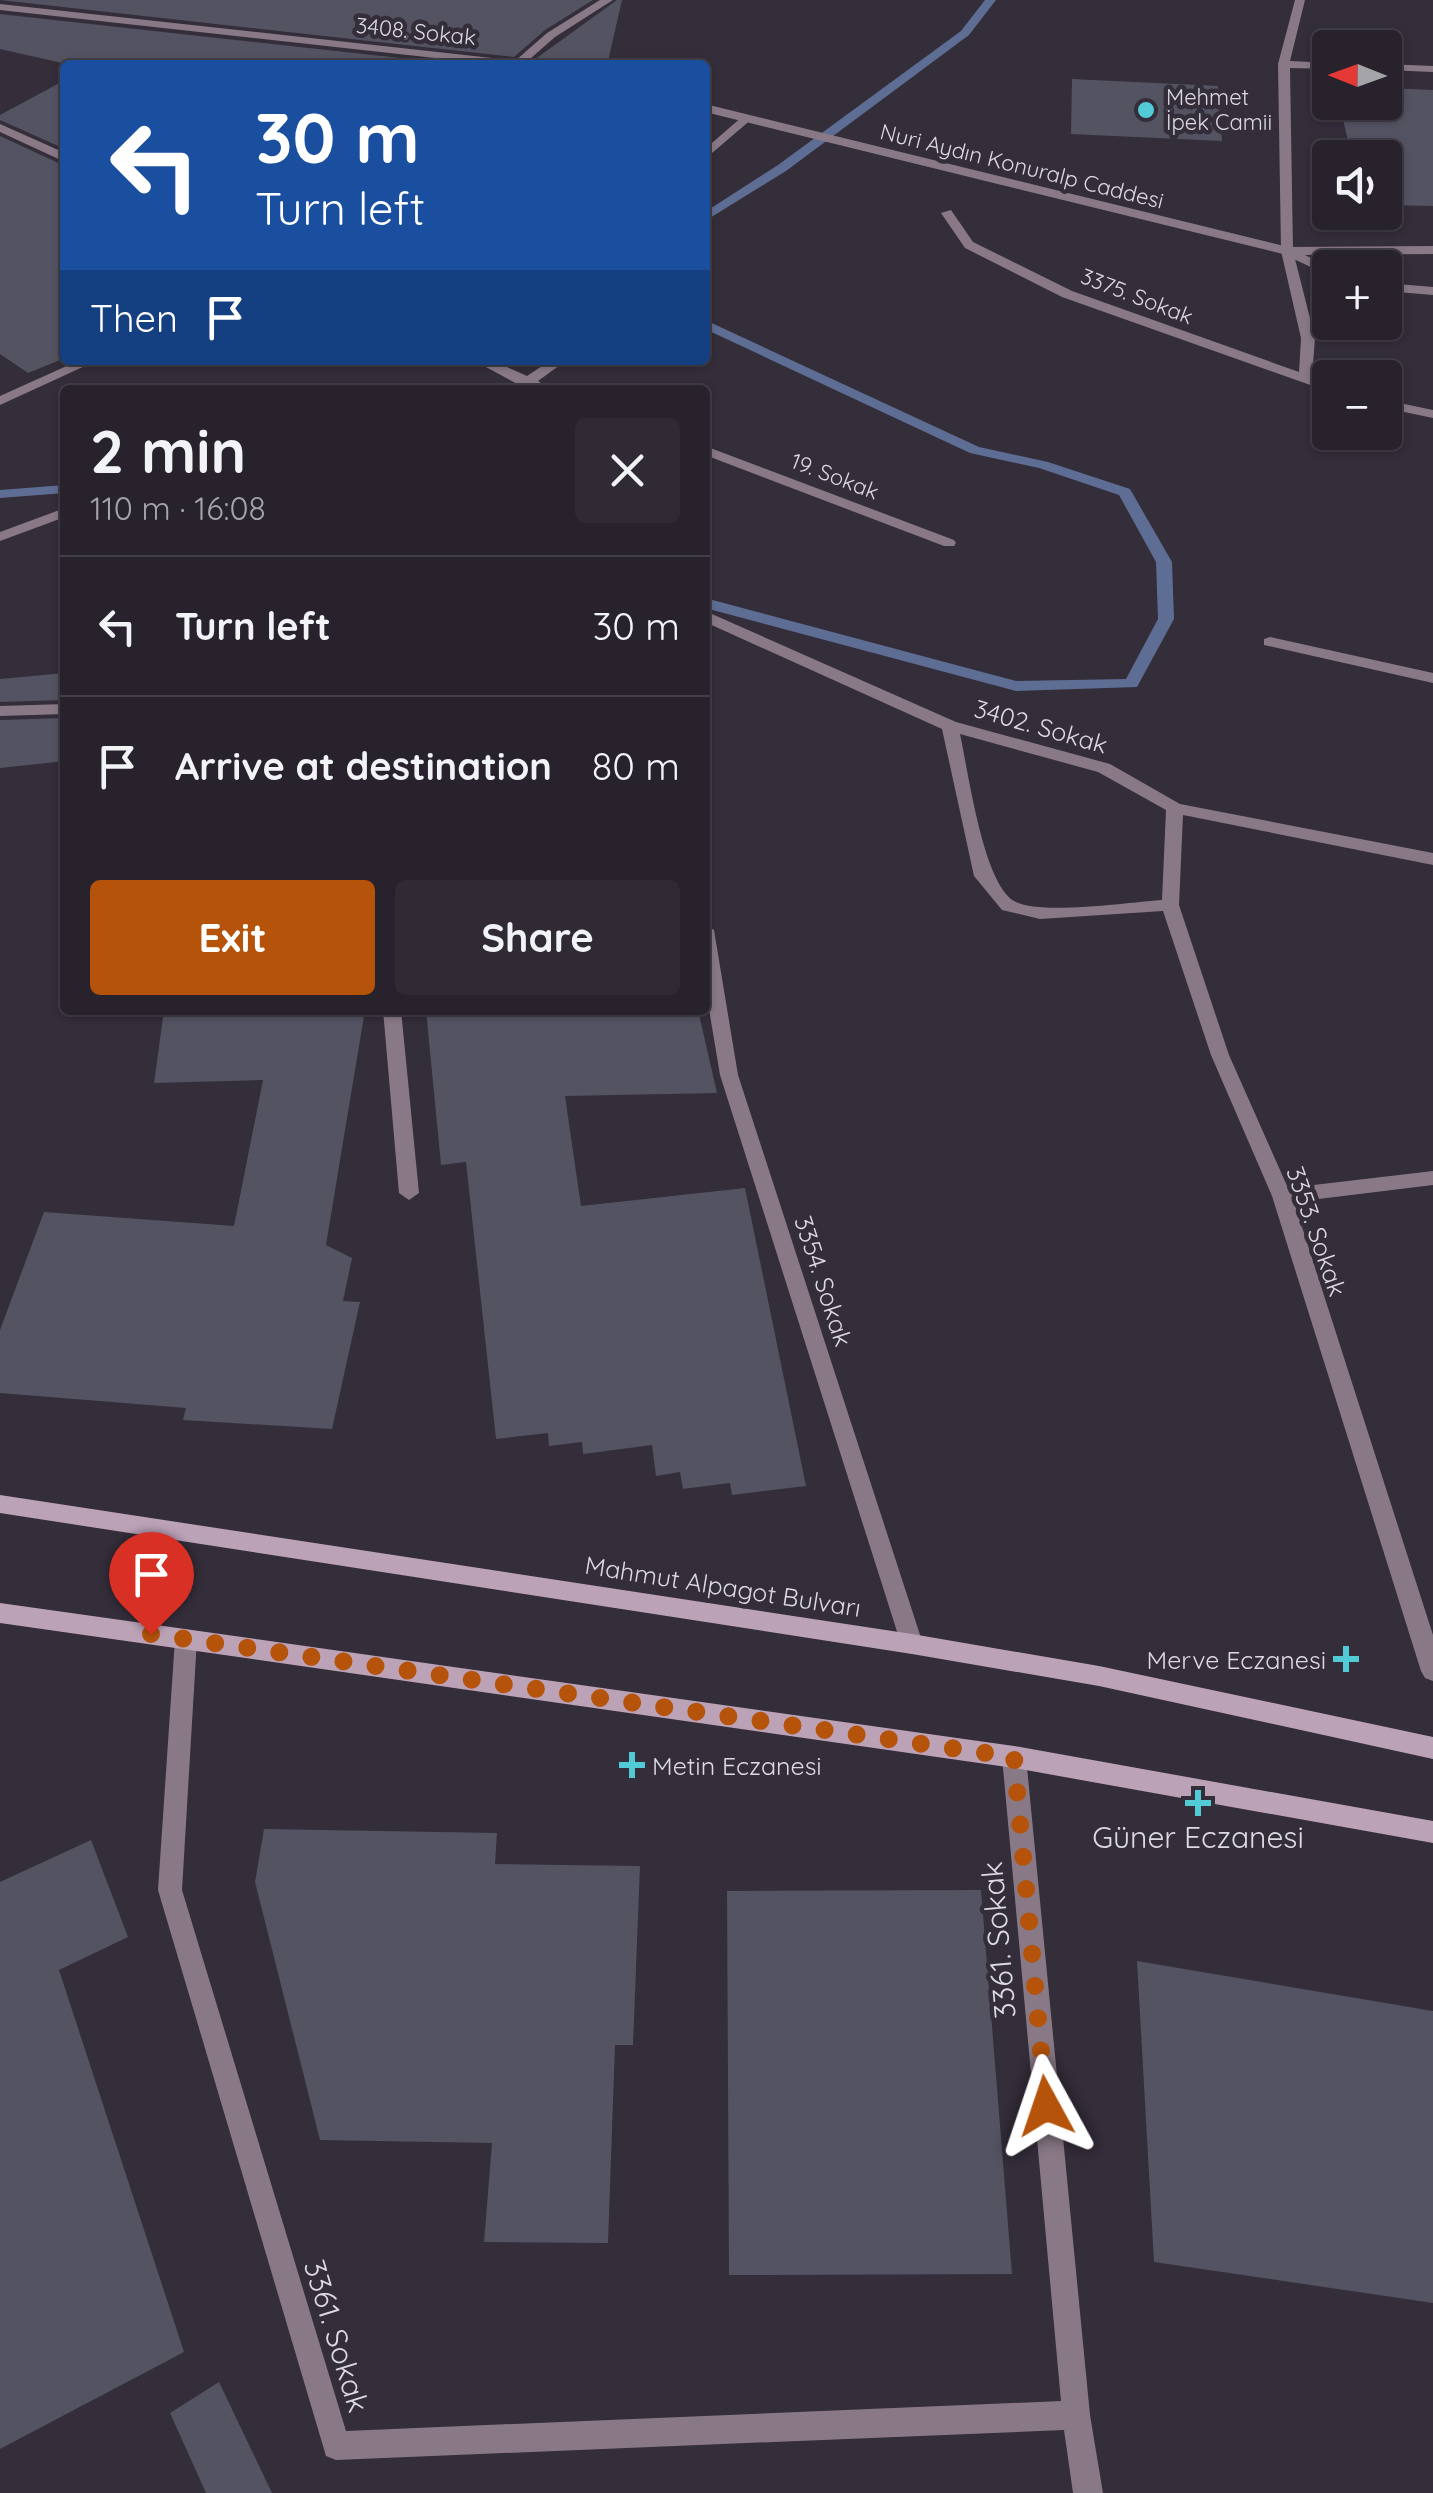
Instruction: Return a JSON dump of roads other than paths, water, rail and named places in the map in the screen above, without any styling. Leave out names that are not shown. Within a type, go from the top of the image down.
[{"type":"main road","name":"Mahmut Alpagot Bulvarı","points":[[0,1504],[1100,1676],[1433,1748]]},
{"type":"main road","points":[[0,1613],[1014,1757],[1433,1832]]},
{"type":"street","points":[[1300,0],[1284,64],[1287,251],[1308,338],[1305,380]]},
{"type":"street","points":[[586,2],[604,2]]},
{"type":"street","points":[[528,60],[551,34],[604,2]]},
{"type":"street","name":"3408. Sokak","points":[[0,6],[488,60]]},
{"type":"street","points":[[1284,64],[1312,65]]},
{"type":"street","points":[[1402,68],[1433,69]]},
{"type":"street","points":[[710,109],[747,118]]},
{"type":"street","points":[[710,151],[747,118]]},
{"type":"street","name":"Nuri Aydın Konuralp Caddesi","points":[[747,118],[1287,251],[1312,263]]},
{"type":"street","points":[[0,128],[60,156]]},
{"type":"street","name":"3375. Sokak","points":[[947,213],[969,245],[1067,294],[1312,382]]},
{"type":"street","name":"Nuri Aydın Konuralp Caddesi","points":[[1287,251],[1433,250]]},
{"type":"street","points":[[1402,288],[1433,291]]},
{"type":"street","points":[[0,401],[80,365]]},
{"type":"street","points":[[490,365],[531,385]]},
{"type":"street","points":[[526,383],[553,365]]},
{"type":"street","points":[[1402,408],[1433,414]]},
{"type":"street","name":"19. Sokak","points":[[710,452],[950,543]]},
{"type":"street","points":[[0,537],[60,514]]},
{"type":"street","name":"3402. Sokak","points":[[710,618],[950,726],[1104,768],[1175,808],[1433,859]]},
{"type":"street","points":[[1270,642],[1433,678]]},
{"type":"street","points":[[0,711],[60,709]]},
{"type":"street","points":[[950,726],[983,876],[1008,906],[1057,913],[1170,904]]},
{"type":"street","name":"3353. Sokak","points":[[1175,808],[1170,904],[1220,1054],[1282,1196],[1433,1670]]},
{"type":"street","name":"3354. Sokak","points":[[710,962],[728,1075],[912,1644]]},
{"type":"street","points":[[392,1015],[409,1193]]},
{"type":"street","points":[[1282,1196],[1433,1178]]},
{"type":"street","name":"3361. Sokak","points":[[186,1639],[170,1890],[336,2446],[1076,2416]]},
{"type":"street","name":"3361. Sokak","points":[[1014,1757],[1076,2416],[1088,2493]]},
{"type":"waterway","points":[[710,214],[782,168],[965,33],[991,0]]},
{"type":"waterway","points":[[710,326],[975,450],[1043,465],[1125,492],[1164,562],[1166,619],[1131,684],[1016,686],[710,604]]},
{"type":"waterway","points":[[0,494],[60,489]]},
{"type":"place","name":"Mehmet İpek Camii","points":[[1146,110]]},
{"type":"place","name":"Merve Eczanesi","points":[[1346,1659]]},
{"type":"place","name":"Metin Eczanesi","points":[[632,1765]]},
{"type":"place","name":"Güner Eczanesi","points":[[1198,1803]]}]
